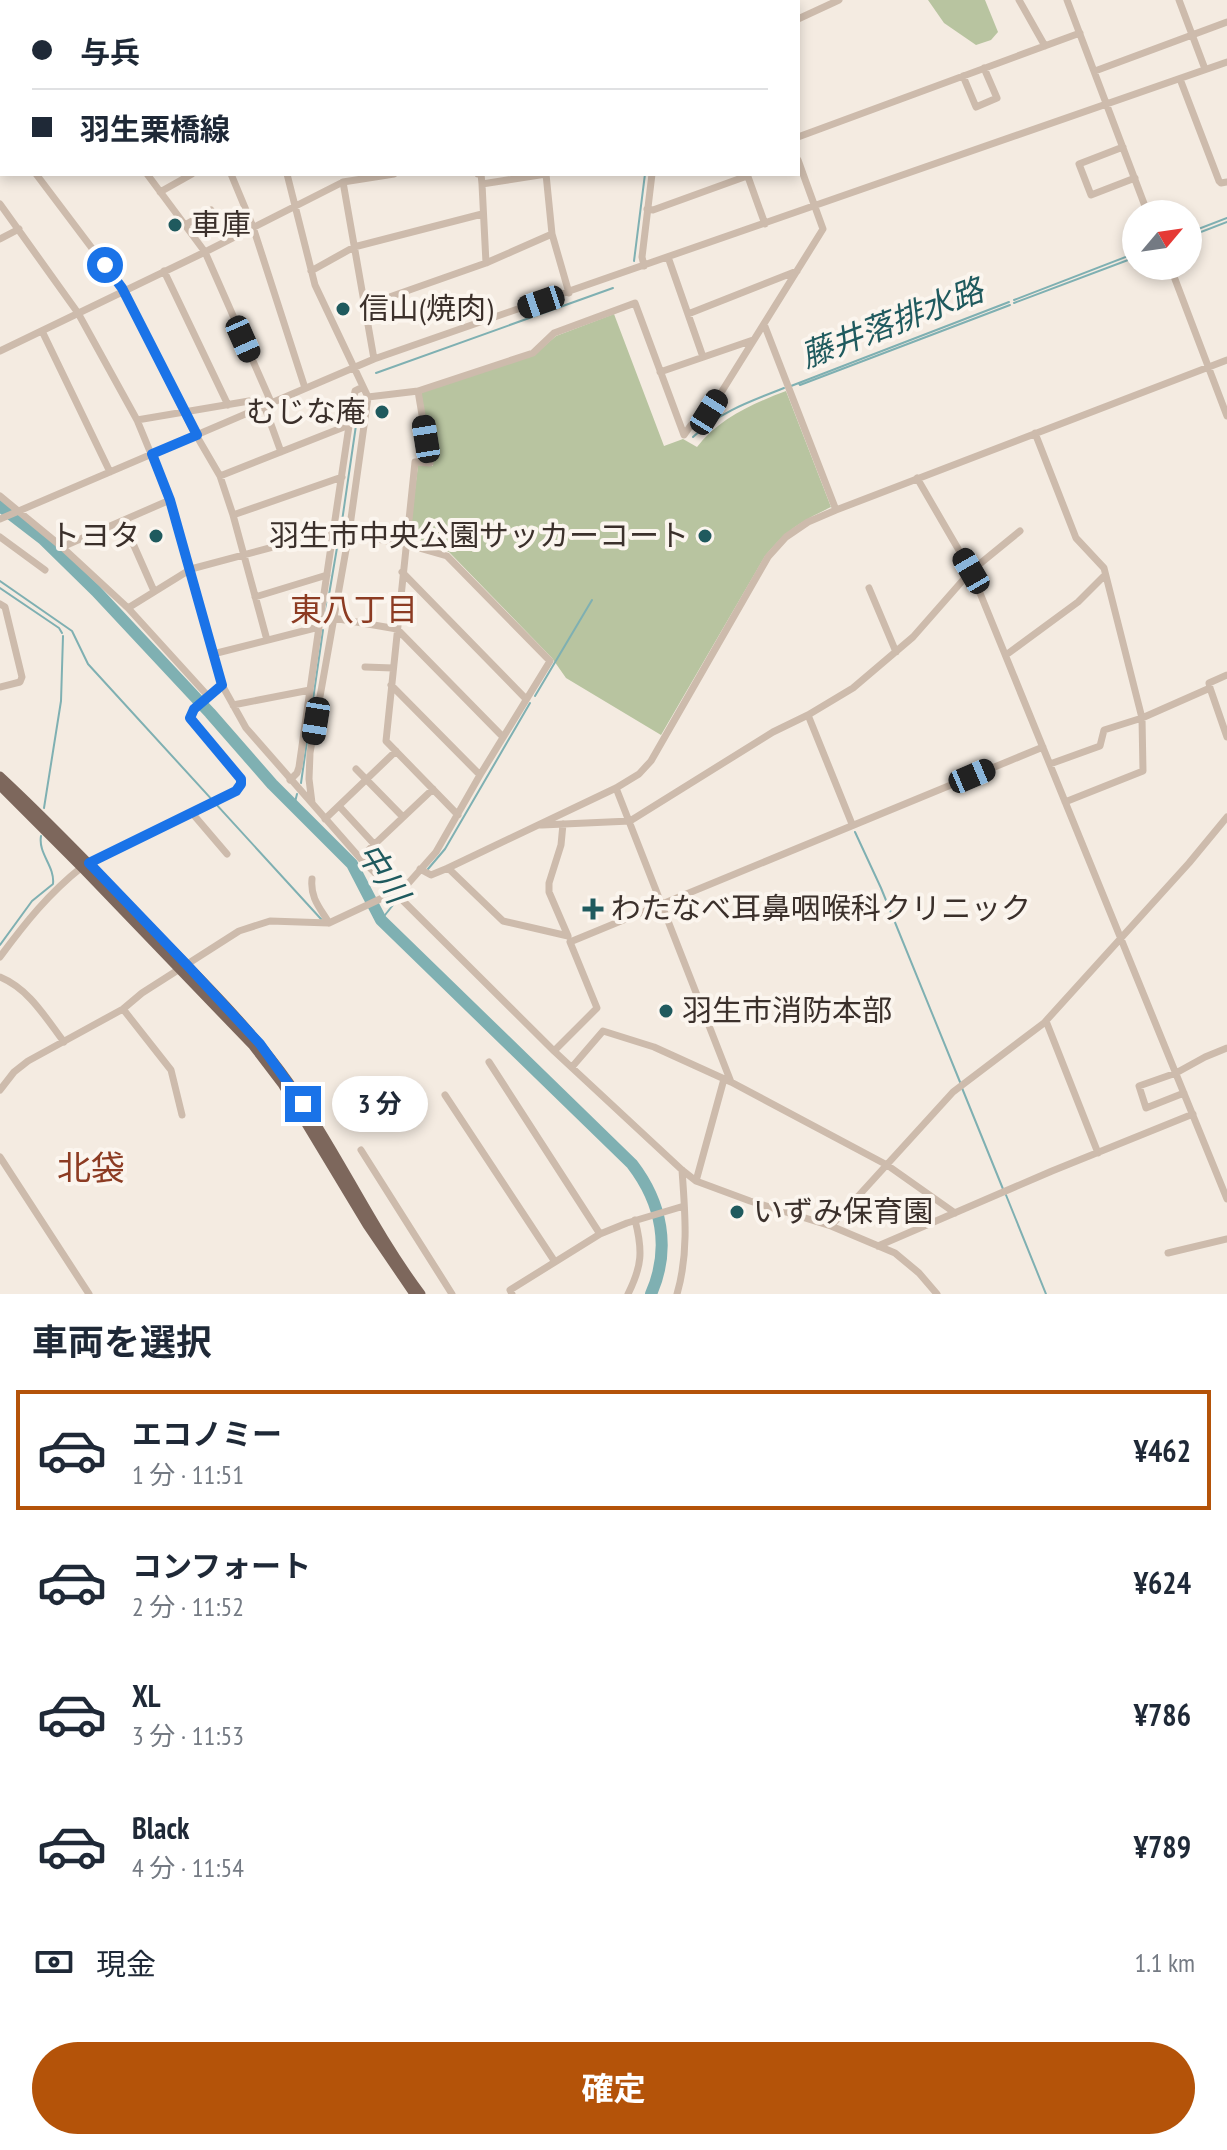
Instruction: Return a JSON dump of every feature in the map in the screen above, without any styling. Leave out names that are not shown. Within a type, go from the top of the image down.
[{"type":"main road","points":[[0,776],[45,817],[86,865],[260,1044],[289,1083],[372,1221],[421,1294]]},
{"type":"main road","points":[[0,786],[86,865]]},
{"type":"main road","points":[[183,967],[253,1046],[282,1084],[367,1225],[414,1294]]},
{"type":"street","points":[[800,18],[839,0]]},
{"type":"street","points":[[1019,0],[1045,46]]},
{"type":"street","points":[[1067,0],[1143,200]]},
{"type":"street","points":[[1179,0],[1205,69]]},
{"type":"street","points":[[1095,71],[1227,22]]},
{"type":"street","points":[[800,136],[1080,33]]},
{"type":"street","points":[[0,519],[374,359],[1227,62]]},
{"type":"street","points":[[963,76],[976,107],[997,98],[984,68]]},
{"type":"street","points":[[1180,79],[1219,181],[1227,182]]},
{"type":"street","points":[[1123,147],[1079,164],[1091,195],[1135,178]]},
{"type":"street","points":[[368,397],[418,391],[533,353],[554,333],[635,303],[684,435],[691,425],[709,412],[823,229],[800,165]]},
{"type":"street","points":[[37,176],[123,291],[184,413],[220,476],[267,640]]},
{"type":"street","points":[[148,176],[205,252],[268,404],[281,452]]},
{"type":"street","points":[[160,192],[188,176]]},
{"type":"street","points":[[232,176],[253,227],[305,388]]},
{"type":"street","points":[[288,176],[311,271],[368,397],[349,533],[310,753],[312,805]]},
{"type":"street","points":[[0,337],[4,349],[343,182],[381,176]]},
{"type":"street","points":[[481,176],[486,263]]},
{"type":"street","points":[[482,184],[533,176]]},
{"type":"street","points":[[546,176],[552,234],[569,293]]},
{"type":"street","points":[[644,266],[642,257],[652,176]]},
{"type":"street","points":[[647,209],[653,210],[744,176]]},
{"type":"street","points":[[747,176],[765,224]]},
{"type":"street","points":[[343,182],[374,359]]},
{"type":"street","points":[[0,204],[78,313],[137,420],[170,500],[222,685],[246,728],[290,780],[396,894],[554,1051],[682,1170],[696,1181],[831,1226],[895,1253],[919,1273],[937,1294]]},
{"type":"street","points":[[185,225],[211,210]]},
{"type":"street","points":[[311,271],[354,247],[482,214]]},
{"type":"street","points":[[0,239],[19,229]]},
{"type":"street","points":[[364,306],[486,263],[552,234]]},
{"type":"street","points":[[668,257],[703,357]]},
{"type":"street","points":[[164,271],[228,405]]},
{"type":"street","points":[[688,314],[797,271]]},
{"type":"street","points":[[1175,280],[1227,416]]},
{"type":"street","points":[[764,324],[836,510]]},
{"type":"street","points":[[42,331],[110,472]]},
{"type":"street","points":[[660,372],[755,339]]},
{"type":"street","points":[[420,869],[431,875],[448,868],[616,788],[639,774],[651,761],[768,557],[786,537],[808,522],[1227,360]]},
{"type":"street","points":[[290,780],[299,767],[355,391],[363,387]]},
{"type":"street","points":[[418,391],[430,463],[415,462],[386,741],[458,815]]},
{"type":"street","points":[[137,420],[249,401],[268,404]]},
{"type":"street","points":[[220,476],[349,426]]},
{"type":"street","points":[[1035,433],[1076,538],[1104,568],[1142,718],[1143,771],[1065,802]]},
{"type":"street","points":[[233,515],[342,477]]},
{"type":"street","points":[[917,478],[971,571],[1227,1199]]},
{"type":"street","points":[[0,496],[62,547],[128,608],[206,698]]},
{"type":"street","points":[[62,547],[170,500]]},
{"type":"street","points":[[123,521],[154,591]]},
{"type":"street","points":[[0,1090],[14,1072],[28,1061],[123,1009],[142,993],[239,931],[270,921],[329,923],[396,894],[436,852],[550,661],[447,556],[395,538],[357,530],[349,533],[333,531],[191,569],[128,608]]},
{"type":"street","points":[[537,825],[630,821],[773,732],[853,688],[913,637],[971,571],[1020,531]]},
{"type":"street","points":[[0,537],[45,570]]},
{"type":"street","points":[[402,572],[526,699]]},
{"type":"street","points":[[255,597],[327,575]]},
{"type":"street","points":[[1006,655],[1078,602],[1105,575]]},
{"type":"street","points":[[869,588],[896,652]]},
{"type":"street","points":[[0,604],[5,607],[22,677],[20,682],[0,687]]},
{"type":"street","points":[[333,618],[397,629],[503,737]]},
{"type":"street","points":[[213,654],[320,626],[331,627]]},
{"type":"street","points":[[365,667],[393,668]]},
{"type":"street","points":[[1227,675],[1209,683],[1227,737]]},
{"type":"street","points":[[0,957],[29,917],[58,886],[86,865],[236,791],[241,779],[191,722],[190,714],[194,709],[222,685]]},
{"type":"street","points":[[391,685],[480,775]]},
{"type":"street","points":[[1050,764],[1100,746],[1104,730],[1142,718],[1210,688]]},
{"type":"street","points":[[233,705],[310,690]]},
{"type":"street","points":[[808,715],[852,824]]},
{"type":"street","points":[[448,868],[503,921],[569,939],[663,904],[1043,747]]},
{"type":"street","points":[[325,819],[396,751]]},
{"type":"street","points":[[356,769],[403,817]]},
{"type":"street","points":[[616,788],[728,1080],[696,1181]]},
{"type":"street","points":[[360,858],[433,789]]},
{"type":"street","points":[[339,806],[374,844]]},
{"type":"street","points":[[192,813],[227,854]]},
{"type":"street","points":[[831,1226],[953,1092],[1046,1021],[1227,817]]},
{"type":"street","points":[[554,1051],[597,1008],[549,892],[563,824]]},
{"type":"street","points":[[312,879],[313,898],[329,923]]},
{"type":"street","points":[[0,977],[16,983],[64,1042]]},
{"type":"street","points":[[123,1009],[171,1070],[182,1115]]},
{"type":"street","points":[[1046,1021],[1098,1153]]},
{"type":"street","points":[[572,1067],[603,1031],[654,1047],[728,1080],[887,1165],[955,1213]]},
{"type":"street","points":[[1184,1093],[1146,1108],[1139,1086],[1176,1073],[1227,1048]]},
{"type":"street","points":[[489,1062],[600,1234]]},
{"type":"street","points":[[445,1095],[555,1262]]},
{"type":"street","points":[[878,1246],[1193,1114]]},
{"type":"street","points":[[361,1150],[452,1294]]},
{"type":"street","points":[[0,1157],[89,1294]]},
{"type":"street","points":[[677,1294],[683,1274],[687,1236],[680,1208],[682,1170]]},
{"type":"street","points":[[512,1294],[510,1290],[600,1234],[635,1220],[680,1208]]},
{"type":"street","points":[[628,1294],[640,1266],[641,1249],[635,1220]]},
{"type":"street","points":[[1168,1253],[1227,1239]]},
{"type":"green space","points":[[928,0],[985,0],[998,32],[991,40],[976,45],[944,23]]},
{"type":"green space","points":[[614,314],[664,446],[683,439],[697,447],[726,420],[786,391],[831,507],[795,527],[765,556],[661,735],[566,678],[552,658],[449,552],[409,538],[418,465],[433,466],[421,392],[534,355],[556,336]]},
{"type":"waterway","points":[[634,261],[645,176]]},
{"type":"waterway","name":"藤井落排水路","points":[[1202,228],[1227,218]]},
{"type":"waterway","name":"藤井落排水路","points":[[1202,232],[1227,222]]},
{"type":"waterway","name":"藤井落排水路","points":[[1014,300],[1122,258]]},
{"type":"waterway","name":"藤井落排水路","points":[[1014,303],[1122,262]]},
{"type":"waterway","points":[[376,373],[613,288]]},
{"type":"waterway","name":"藤井落排水路","points":[[791,386],[1009,302]]},
{"type":"waterway","name":"藤井落排水路","points":[[799,383],[1010,305]]},
{"type":"waterway","name":"藤井落排水路","points":[[693,437],[725,414],[784,388]]},
{"type":"waterway","points":[[341,528],[360,398]]},
{"type":"waterway","name":"中川","points":[[0,506],[43,539],[96,591],[272,784],[352,864],[381,920],[632,1164],[650,1194],[660,1227],[661,1260],[651,1294]]},
{"type":"waterway","points":[[324,624],[339,536]]},
{"type":"waterway","points":[[0,581],[72,631],[88,664],[321,919]]},
{"type":"waterway","points":[[0,588],[62,633]]},
{"type":"waterway","name":"藤井落排水路","points":[[535,696],[592,600]]},
{"type":"waterway","points":[[301,783],[323,630]]},
{"type":"waterway","points":[[44,808],[61,701],[63,636]]},
{"type":"waterway","name":"藤井落排水路","points":[[428,869],[445,849],[530,703]]},
{"type":"waterway","points":[[294,806],[297,794]]},
{"type":"waterway","points":[[855,832],[960,1082]]},
{"type":"waterway","points":[[0,945],[32,901],[53,884],[41,836]]},
{"type":"waterway","name":"藤井落排水路","points":[[381,920],[393,905]]},
{"type":"waterway","points":[[962,1088],[1003,1189]]},
{"type":"waterway","points":[[1006,1195],[1046,1294]]},
{"type":"place","name":"車庫","points":[[175,225]]},
{"type":"place","name":"信山(焼肉)","points":[[343,309]]},
{"type":"place","name":"むじな庵","points":[[382,412]]},
{"type":"place","name":"トヨタ","points":[[156,536]]},
{"type":"place","name":"羽生市中央公園サッカーコート","points":[[705,536]]},
{"type":"place","name":"わたなべ耳鼻咽喉科クリニック","points":[[593,909]]},
{"type":"place","name":"羽生市消防本部","points":[[666,1011]]},
{"type":"place","name":"いずみ保育園","points":[[737,1212]]},
{"type":"district","name":"東八丁目","points":[[354,610]]},
{"type":"district","name":"北袋","points":[[91,1168]]},
{"type":"route","points":[[105,265],[122,288],[197,435],[152,454],[191,569],[222,685],[194,709],[190,714],[191,722],[235,771],[241,784],[236,791],[214,803],[89,863],[260,1044],[303,1104]]}]
